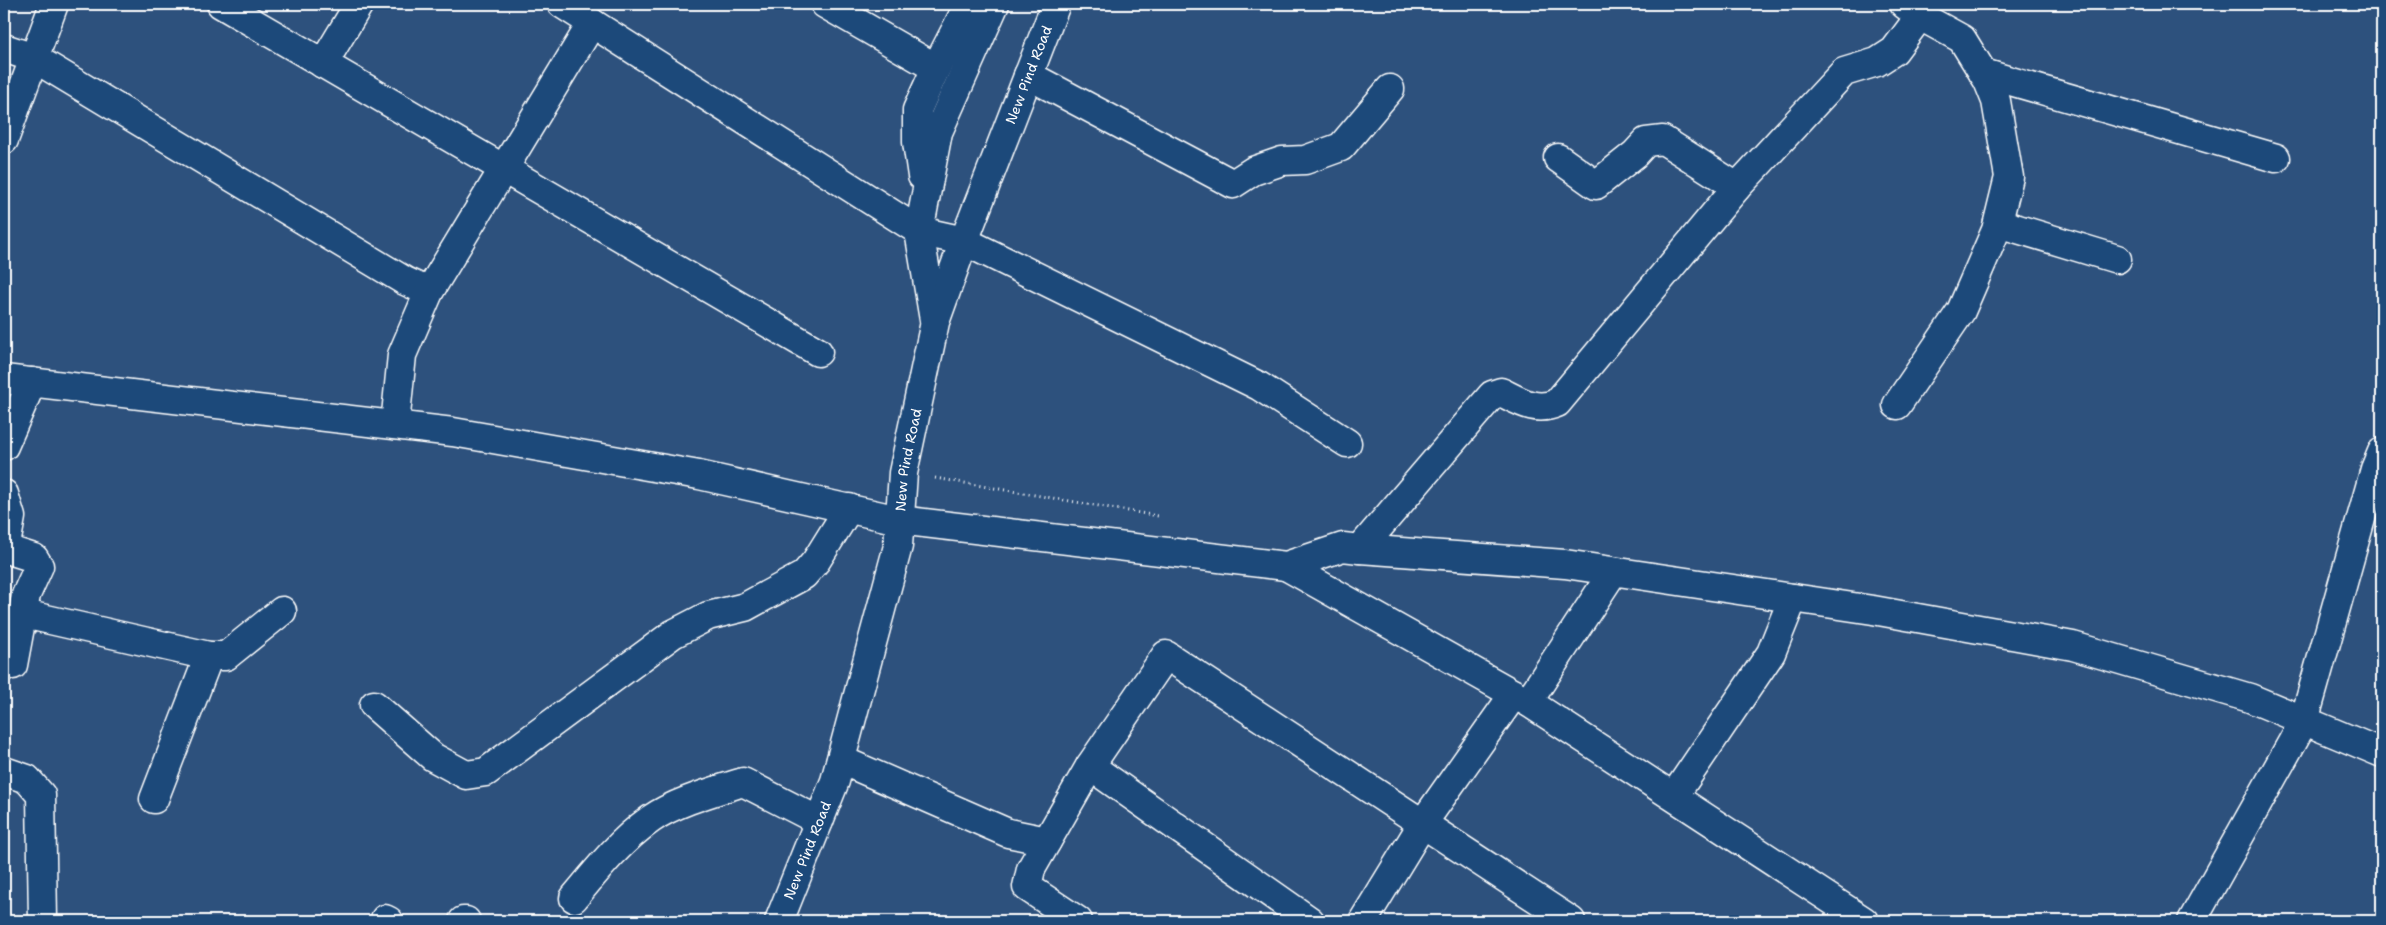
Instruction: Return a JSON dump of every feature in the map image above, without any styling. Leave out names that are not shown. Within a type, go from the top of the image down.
[{"type":"street","points":[[4,140],[54,4]]},
{"type":"street","points":[[221,4],[818,352]]},
{"type":"street","points":[[323,64],[359,4]]},
{"type":"street","points":[[825,4],[936,68]]},
{"type":"street","points":[[926,197],[917,142],[918,110],[936,68],[969,4]]},
{"type":"street","points":[[935,322],[919,230],[938,132],[995,4]]},
{"type":"street","name":"New Pind Road","points":[[779,921],[835,781],[898,546],[903,472],[935,322],[964,241],[1056,4]]},
{"type":"street","points":[[395,425],[402,355],[429,292],[505,170],[575,10],[919,230],[964,241],[1258,386],[1347,443]]},
{"type":"street","points":[[1360,549],[1492,395],[1501,392],[1527,405],[1546,408],[1557,403],[1736,187],[1844,72],[1877,62],[1894,51],[1912,10],[1962,39],[1983,73],[1996,101],[2009,177],[1998,223],[1982,265],[1961,310],[1897,405]]},
{"type":"street","points":[[4,48],[34,58],[405,281],[429,292]]},
{"type":"street","points":[[1983,73],[2276,158]]},
{"type":"street","points":[[1028,75],[1234,184],[1253,170],[1282,161],[1305,160],[1341,147],[1390,89]]},
{"type":"street","points":[[1558,158],[1596,185],[1635,154],[1646,142],[1664,140],[1736,187]]},
{"type":"street","points":[[1998,223],[2117,259]]},
{"type":"street","points":[[4,378],[453,432],[699,475],[899,520],[1286,566],[1521,698],[1864,921]]},
{"type":"street","points":[[4,446],[32,382]]},
{"type":"street","points":[[2192,921],[2304,721],[2375,469],[2382,452]]},
{"type":"street","points":[[4,494],[11,517],[6,545],[12,551],[34,558],[39,566],[28,588],[13,665]]},
{"type":"street","points":[[374,705],[433,757],[466,775],[486,772],[673,634],[708,616],[745,607],[804,574],[816,561],[849,508]]},
{"type":"street","points":[[1286,566],[1343,547],[1565,564],[1873,610],[2073,646],[2250,698],[2382,754]]},
{"type":"street","points":[[1363,921],[1423,823],[1521,698],[1614,572]]},
{"type":"street","points":[[1674,796],[1727,721],[1771,653],[1793,598]]},
{"type":"street","points":[[24,614],[209,656],[226,656],[282,611]]},
{"type":"street","points":[[1078,921],[1027,887],[1031,869],[1090,766],[1166,655],[1571,921]]},
{"type":"street","points":[[154,798],[209,656]]},
{"type":"street","points":[[841,760],[1008,833],[1047,840]]},
{"type":"street","points":[[1090,766],[1310,921]]},
{"type":"street","points":[[4,771],[27,779],[41,795],[43,921]]},
{"type":"street","points":[[574,898],[598,869],[652,818],[698,797],[743,782],[819,821]]},
{"type":"path","points":[[903,472],[1167,518]]}]
